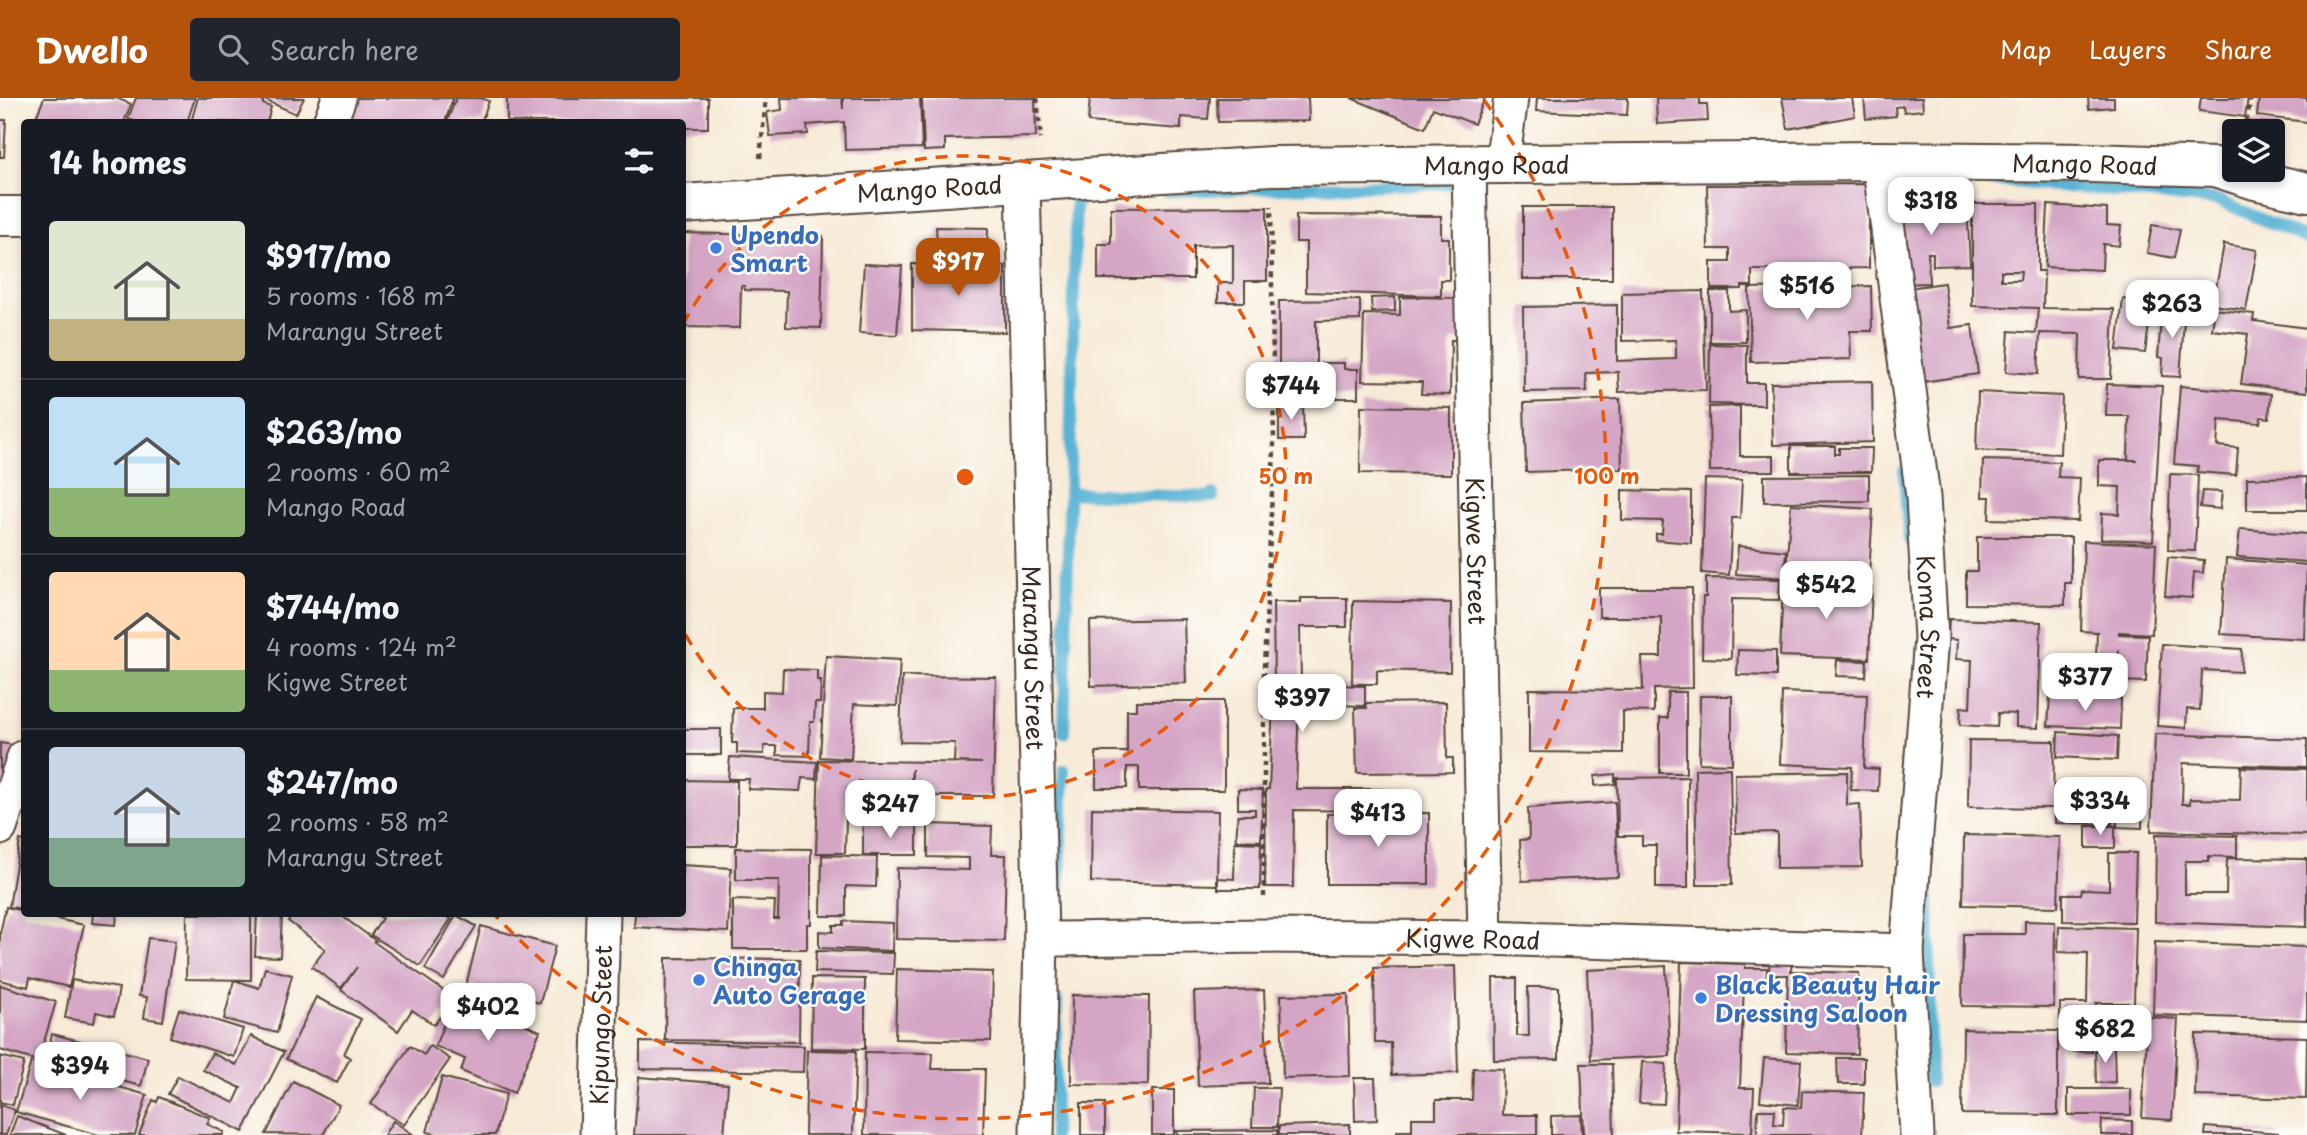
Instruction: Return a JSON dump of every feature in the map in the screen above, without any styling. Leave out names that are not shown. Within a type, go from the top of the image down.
[{"type":"street","points":[[331,119],[339,98]]},
{"type":"street","name":"Kigwe Street","points":[[1485,938],[1485,165],[1511,98]]},
{"type":"street","name":"Mango Road","points":[[686,204],[1271,166],[1879,161],[2215,167],[2307,192]]},
{"type":"street","name":"Koma Street","points":[[1879,161],[1923,497],[1931,638],[1907,951],[1917,1135]]},
{"type":"street","name":"Marangu Street","points":[[1023,182],[1041,937],[1037,1135]]},
{"type":"street","points":[[0,216],[21,216]]},
{"type":"street","points":[[0,828],[21,766]]},
{"type":"street","name":"Kipungo Steet","points":[[597,1135],[603,917]]},
{"type":"street","name":"Kigwe Road","points":[[1041,937],[1485,938],[1907,951]]},
{"type":"path","points":[[757,200],[766,98]]},
{"type":"path","points":[[2247,119],[2251,98]]},
{"type":"path","points":[[1265,936],[1265,668],[1274,448],[1271,166]]},
{"type":"building","points":[[44,98],[116,98],[131,104],[125,119],[35,119]]},
{"type":"building","points":[[136,98],[195,98],[188,119],[128,119]]},
{"type":"building","points":[[198,98],[304,98],[296,114],[263,99],[263,104],[271,107],[268,119],[192,119]]},
{"type":"building","points":[[345,98],[453,98],[446,119],[338,119]]},
{"type":"building","points":[[456,98],[481,98],[489,101],[482,119],[448,119]]},
{"type":"building","points":[[507,98],[708,98],[708,128],[686,128],[686,119],[507,119]]},
{"type":"building","points":[[781,98],[842,98],[843,109],[843,98],[920,98],[922,148],[845,150],[844,122],[807,125],[808,134],[770,136],[767,112],[782,110]]},
{"type":"building","points":[[922,98],[1035,98],[1036,137],[945,139],[945,150],[924,151]]},
{"type":"building","points":[[1090,98],[1210,98],[1208,119],[1181,117],[1181,129],[1088,122]]},
{"type":"building","points":[[1217,98],[1308,98],[1309,121],[1218,122]]},
{"type":"building","points":[[1351,98],[1485,98],[1474,124],[1433,108],[1425,128]]},
{"type":"building","points":[[1537,98],[1628,98],[1627,115],[1536,111]]},
{"type":"building","points":[[1656,98],[1700,98],[1700,104],[1707,104],[1708,121],[1657,124]]},
{"type":"building","points":[[1782,98],[1852,98],[1855,116],[1788,129]]},
{"type":"building","points":[[1864,98],[1922,98],[1923,110],[1904,112],[1903,106],[1895,107],[1896,116],[1866,119]]},
{"type":"building","points":[[2088,98],[2114,98],[2114,107],[2089,109]]},
{"type":"building","points":[[2201,98],[2248,98],[2245,117],[2199,111]]},
{"type":"building","points":[[2259,98],[2307,98],[2307,122],[2257,116]]},
{"type":"building","points":[[0,120],[6,120],[4,157],[0,157]]},
{"type":"building","points":[[1869,184],[1869,268],[1810,269],[1810,284],[1772,284],[1772,270],[1752,270],[1752,286],[1742,286],[1742,289],[1711,289],[1711,262],[1730,262],[1730,249],[1708,249],[1707,185]]},
{"type":"building","points":[[1967,200],[1970,265],[1933,266],[1933,253],[1928,253],[1929,283],[1900,284],[1895,203]]},
{"type":"building","points":[[1972,204],[2038,204],[2038,271],[2044,271],[2043,308],[2114,309],[2111,379],[2079,379],[2080,334],[2040,333],[2038,374],[2006,372],[2009,331],[2036,333],[2038,308],[1972,306]],"holes":[[[2001,271],[2021,271],[2020,280],[2001,280]]]},
{"type":"building","points":[[2048,205],[2107,209],[2107,225],[2121,226],[2119,246],[2103,244],[2102,270],[2045,267]]},
{"type":"building","points":[[1267,207],[1267,281],[1245,281],[1245,302],[1218,302],[1218,283],[1233,283],[1233,245],[1193,246],[1193,279],[1098,279],[1098,244],[1111,244],[1111,208]]},
{"type":"building","points":[[1523,207],[1612,207],[1612,279],[1523,279]]},
{"type":"building","points":[[1296,215],[1441,216],[1441,238],[1449,238],[1449,280],[1441,280],[1441,296],[1306,292],[1306,242],[1296,242]]},
{"type":"building","points":[[2152,225],[2180,230],[2174,258],[2147,253]]},
{"type":"building","points":[[936,227],[988,228],[987,264],[938,263]]},
{"type":"building","points":[[686,233],[823,236],[821,328],[786,327],[787,291],[745,290],[745,286],[741,286],[740,328],[686,327]]},
{"type":"building","points":[[2224,244],[2257,250],[2246,310],[2213,305]]},
{"type":"building","points":[[864,264],[902,266],[897,335],[859,333]]},
{"type":"building","points":[[912,264],[1005,266],[1005,332],[912,330]]},
{"type":"building","points":[[1944,283],[1950,328],[1972,325],[1978,374],[1921,382],[1909,288]]},
{"type":"building","points":[[1871,286],[1872,331],[1850,331],[1851,359],[1751,362],[1749,288]]},
{"type":"building","points":[[1703,291],[1706,390],[1619,392],[1618,372],[1586,373],[1587,391],[1524,392],[1523,307],[1617,305],[1617,361],[1676,359],[1676,340],[1622,341],[1622,293]]},
{"type":"building","points":[[1710,291],[1729,291],[1729,311],[1746,310],[1746,342],[1710,342]]},
{"type":"building","points":[[1395,297],[1395,311],[1372,312],[1371,298]]},
{"type":"building","points":[[1400,297],[1466,298],[1465,340],[1451,340],[1450,395],[1421,394],[1422,382],[1362,381],[1364,314],[1400,315]]},
{"type":"building","points":[[2123,299],[2152,303],[2145,353],[2117,350]]},
{"type":"building","points":[[1360,300],[1360,320],[1316,321],[1316,368],[1279,369],[1279,301]]},
{"type":"building","points":[[2162,305],[2185,307],[2180,377],[2162,376],[2163,358],[2158,357]]},
{"type":"building","points":[[2215,309],[2254,314],[2253,321],[2307,328],[2307,392],[2241,384],[2248,334],[2212,330]]},
{"type":"building","points":[[1710,344],[1747,345],[1747,383],[1764,383],[1764,405],[1709,404]]},
{"type":"building","points":[[1321,363],[1344,363],[1344,369],[1358,369],[1358,398],[1311,398],[1311,369],[1321,369]]},
{"type":"building","points":[[1304,376],[1304,396],[1280,397],[1280,377]]},
{"type":"building","points":[[1872,381],[1873,442],[1773,445],[1771,383]]},
{"type":"building","points":[[2107,384],[2162,386],[2153,541],[2101,539],[2102,513],[2119,514],[2120,487],[2099,486],[2099,460],[2128,460],[2129,416],[2106,416]]},
{"type":"building","points":[[2180,386],[2271,394],[2269,418],[2261,417],[2260,423],[2219,420],[2217,446],[2238,448],[2236,475],[2197,472],[2198,466],[2174,464]]},
{"type":"building","points":[[1978,392],[2062,396],[2060,454],[1976,450]]},
{"type":"building","points":[[1620,399],[1622,469],[1526,472],[1524,403]]},
{"type":"building","points":[[1279,404],[1303,404],[1304,440],[1279,440]]},
{"type":"building","points":[[1361,406],[1451,408],[1451,474],[1360,473]]},
{"type":"building","points":[[1740,406],[1740,456],[1774,456],[1774,471],[1710,471],[1709,407]]},
{"type":"building","points":[[1791,446],[1835,446],[1835,454],[1839,454],[1839,448],[1872,448],[1871,472],[1791,472]]},
{"type":"building","points":[[1983,460],[2059,462],[2058,477],[2080,478],[2078,521],[1989,519],[1990,497],[1982,497]]},
{"type":"building","points":[[2170,474],[2198,475],[2195,551],[2168,550]]},
{"type":"building","points":[[1869,475],[1869,501],[1764,502],[1764,476]]},
{"type":"building","points":[[2307,477],[2307,510],[2247,510],[2247,478]]},
{"type":"building","points":[[1705,479],[1742,480],[1740,518],[1732,518],[1729,575],[1702,573]]},
{"type":"building","points":[[1622,490],[1691,492],[1691,543],[1656,540],[1656,534],[1662,534],[1663,521],[1622,520]]},
{"type":"building","points":[[2202,491],[2222,492],[2220,509],[2200,507]]},
{"type":"building","points":[[1791,504],[1873,509],[1869,575],[1786,570]]},
{"type":"building","points":[[2240,529],[2307,534],[2307,562],[2237,557]]},
{"type":"building","points":[[1977,537],[2071,537],[2071,583],[2065,583],[2065,605],[1966,604],[1966,571],[1977,571]]},
{"type":"building","points":[[2084,541],[2156,544],[2152,634],[2119,632],[2148,635],[2146,682],[2117,681],[2119,649],[2117,658],[2096,657],[2097,632],[2081,631]]},
{"type":"building","points":[[1738,546],[1786,551],[1784,578],[1736,574]]},
{"type":"building","points":[[2168,557],[2204,560],[2203,573],[2194,572],[2192,598],[2165,596]]},
{"type":"building","points":[[2226,559],[2307,565],[2304,639],[2221,634]]},
{"type":"building","points":[[1706,578],[1780,579],[1779,600],[1732,599],[1731,659],[1702,658]]},
{"type":"building","points":[[1783,583],[1872,587],[1869,659],[1780,656]]},
{"type":"building","points":[[1599,588],[1692,588],[1693,688],[1654,689],[1654,712],[1623,711],[1623,753],[1529,752],[1529,689],[1643,690],[1642,657],[1661,657],[1661,617],[1599,617]]},
{"type":"building","points":[[1301,598],[1347,598],[1347,627],[1300,627],[1301,682],[1277,683],[1365,686],[1365,706],[1299,704],[1296,789],[1382,789],[1381,811],[1294,810],[1293,887],[1265,887],[1266,789],[1269,789],[1274,683],[1273,602],[1301,602]]},
{"type":"building","points":[[1353,601],[1451,603],[1450,672],[1377,670],[1377,684],[1352,684]]},
{"type":"building","points":[[1184,619],[1186,683],[1091,686],[1090,621]]},
{"type":"building","points":[[1949,619],[2041,622],[2038,728],[2016,727],[2016,714],[1998,713],[1997,727],[1960,725],[1961,707],[1970,708],[1972,660],[1956,659],[1957,640],[1948,639]]},
{"type":"building","points":[[2162,644],[2242,649],[2241,672],[2202,670],[2200,710],[2187,709],[2186,728],[2157,726]]},
{"type":"building","points":[[1738,650],[1776,651],[1776,676],[1737,675]]},
{"type":"building","points":[[826,656],[900,660],[897,706],[854,704],[851,759],[820,757]]},
{"type":"building","points":[[1837,660],[1867,661],[1866,677],[1836,676]]},
{"type":"building","points":[[783,669],[817,670],[817,680],[821,680],[820,703],[815,703],[814,722],[810,722],[809,756],[777,755],[777,746],[764,746],[764,754],[737,753],[737,743],[732,743],[733,708],[763,708],[763,691],[782,692]]},
{"type":"building","points":[[902,676],[996,677],[993,796],[912,796],[912,769],[910,791],[847,789],[845,853],[816,853],[819,760],[982,763],[954,762],[955,743],[900,742]]},
{"type":"building","points":[[1668,692],[1686,692],[1686,773],[1660,773],[1660,718],[1668,718]]},
{"type":"building","points":[[1782,692],[1867,695],[1864,768],[1879,769],[1878,791],[1851,790],[1852,767],[1780,764]]},
{"type":"building","points":[[1700,696],[1732,696],[1732,764],[1699,763]]},
{"type":"building","points":[[2050,696],[2121,699],[2120,729],[2048,726]]},
{"type":"building","points":[[1136,701],[1224,701],[1224,790],[1139,790],[1139,767],[1127,767],[1127,788],[1096,788],[1096,752],[1127,752],[1127,710],[1136,710]]},
{"type":"building","points":[[1446,702],[1447,758],[1453,758],[1453,772],[1357,773],[1355,708],[1367,708],[1366,703]]},
{"type":"building","points":[[686,729],[721,729],[721,755],[686,755]]},
{"type":"building","points":[[2058,732],[2118,736],[2117,760],[2057,757]]},
{"type":"building","points":[[2155,734],[2307,739],[2307,767],[2183,763],[2182,804],[2190,804],[2190,799],[2240,800],[2241,767],[2307,769],[2307,835],[2151,831]]},
{"type":"building","points":[[1969,740],[2054,741],[2053,808],[1968,807]]},
{"type":"building","points":[[0,743],[13,745],[7,784],[0,783]]},
{"type":"building","points":[[730,757],[817,762],[816,779],[802,778],[800,791],[748,789],[749,779],[728,779]]},
{"type":"building","points":[[1730,768],[1732,885],[1697,885],[1695,769]]},
{"type":"building","points":[[1847,772],[1847,805],[1860,804],[1862,867],[1777,868],[1777,832],[1736,833],[1735,774]]},
{"type":"building","points":[[1615,774],[1615,784],[1595,786],[1595,776]]},
{"type":"building","points":[[1688,777],[1688,888],[1656,888],[1656,845],[1642,845],[1642,836],[1618,836],[1617,778]]},
{"type":"building","points":[[686,780],[737,781],[737,845],[686,845]]},
{"type":"building","points":[[2117,783],[2143,784],[2142,828],[2117,827]]},
{"type":"building","points":[[1238,789],[1263,790],[1261,841],[1236,840],[1238,815],[1255,815],[1255,809],[1238,809]]},
{"type":"building","points":[[2055,801],[2112,802],[2112,824],[2055,823]]},
{"type":"building","points":[[1615,802],[1618,877],[1522,881],[1520,840],[1529,839],[1528,808]]},
{"type":"building","points":[[1092,808],[1218,811],[1217,885],[1091,882]]},
{"type":"building","points":[[1429,813],[1429,884],[1327,884],[1327,814]]},
{"type":"building","points":[[863,824],[917,825],[917,855],[863,855]]},
{"type":"building","points":[[928,824],[992,826],[991,855],[1006,855],[1004,941],[896,939],[897,868],[969,870],[969,858],[928,857]]},
{"type":"building","points":[[2086,826],[2115,826],[2115,848],[2086,848]]},
{"type":"building","points":[[2156,834],[2237,836],[2237,857],[2209,856],[2209,861],[2185,861],[2185,894],[2226,894],[2227,858],[2307,859],[2307,927],[2155,922]]},
{"type":"building","points":[[1964,835],[2060,837],[2058,907],[1963,905]]},
{"type":"building","points":[[20,840],[21,909],[9,907]]},
{"type":"building","points":[[1235,842],[1261,843],[1260,889],[1218,889],[1218,878],[1234,879]]},
{"type":"building","points":[[736,848],[811,849],[811,924],[807,924],[807,949],[733,949],[733,900],[775,901],[774,919],[778,919],[779,880],[736,880]]},
{"type":"building","points":[[2109,853],[2136,853],[2134,922],[2063,921],[2063,894],[2081,894],[2082,889],[2109,890]]},
{"type":"building","points":[[822,855],[877,857],[876,887],[846,886],[846,916],[821,916]]},
{"type":"building","points":[[686,865],[731,868],[728,932],[634,927],[635,917],[686,917]]},
{"type":"building","points":[[6,907],[21,910],[21,917],[48,917],[84,925],[69,987],[30,978],[28,987],[0,980],[0,933]]},
{"type":"building","points":[[93,917],[117,917],[116,925],[92,923]]},
{"type":"building","points":[[187,917],[251,917],[251,980],[186,979]]},
{"type":"building","points":[[257,917],[282,917],[280,957],[255,956]]},
{"type":"building","points":[[291,917],[343,917],[454,998],[434,1025],[412,1010],[398,1031],[341,990],[357,967],[341,988],[312,967],[325,949],[288,921]]},
{"type":"building","points":[[455,917],[476,926],[444,980],[425,969]]},
{"type":"building","points":[[382,918],[451,919],[420,966],[371,935]]},
{"type":"building","points":[[843,921],[893,923],[892,951],[819,948],[819,931],[833,932],[833,925],[843,925]]},
{"type":"building","points":[[2025,921],[2055,922],[2054,1007],[1962,1006],[1963,934],[2025,934]]},
{"type":"building","points":[[481,926],[555,946],[540,1003],[466,985]]},
{"type":"building","points":[[2059,926],[2136,928],[2134,1003],[2096,1003],[2096,1013],[2082,1013],[2082,1020],[2060,1020],[2060,1003],[2087,1003],[2088,953],[2058,952]]},
{"type":"building","points":[[148,938],[175,941],[163,1021],[144,1018],[147,997],[139,996]]},
{"type":"building","points":[[2155,942],[2307,947],[2307,1020],[2153,1015]]},
{"type":"building","points":[[816,951],[894,953],[893,974],[815,972]]},
{"type":"building","points":[[1770,954],[1792,955],[1791,971],[1859,973],[1857,1054],[1786,1052],[1788,975],[1769,975]]},
{"type":"building","points":[[666,958],[800,959],[799,1042],[665,1040]]},
{"type":"building","points":[[1681,962],[1745,964],[1745,968],[1767,968],[1766,985],[1744,983],[1740,1088],[1754,1088],[1752,1133],[1676,1131]]},
{"type":"building","points":[[1455,966],[1458,1073],[1392,1075],[1391,1043],[1375,1043],[1374,968]]},
{"type":"building","points":[[1666,966],[1670,1056],[1591,1060],[1587,970]]},
{"type":"building","points":[[265,968],[292,975],[277,1033],[224,1019],[234,980],[259,988]]},
{"type":"building","points":[[897,969],[993,972],[991,1041],[895,1039]]},
{"type":"building","points":[[812,978],[865,979],[865,1049],[811,1048]]},
{"type":"building","points":[[1493,978],[1517,978],[1517,1036],[1529,1036],[1528,987],[1559,987],[1559,1059],[1494,1060]]},
{"type":"building","points":[[72,980],[119,988],[114,1016],[96,1012],[94,1023],[65,1018]]},
{"type":"building","points":[[0,985],[56,1002],[38,1061],[0,1050]]},
{"type":"building","points":[[1264,990],[1268,1083],[1198,1086],[1194,992]]},
{"type":"building","points":[[1348,994],[1350,1076],[1283,1078],[1281,995]]},
{"type":"building","points":[[456,995],[540,1031],[514,1093],[461,1071],[465,1059],[435,1046]]},
{"type":"building","points":[[1072,995],[1149,996],[1148,1085],[1071,1084]]},
{"type":"building","points":[[316,997],[361,1019],[344,1054],[350,1058],[337,1083],[286,1059]]},
{"type":"building","points":[[179,1009],[243,1029],[234,1057],[170,1037]]},
{"type":"building","points":[[2148,1017],[2178,1019],[2172,1120],[2142,1118]]},
{"type":"building","points":[[2070,1027],[2092,1028],[2092,1052],[2069,1051]]},
{"type":"building","points":[[1963,1029],[2058,1031],[2058,1115],[1962,1114]]},
{"type":"building","points":[[52,1034],[148,1058],[141,1086],[45,1061]]},
{"type":"building","points":[[2196,1034],[2307,1037],[2306,1099],[2195,1096]]},
{"type":"building","points":[[251,1036],[284,1052],[243,1132],[168,1094],[178,1076],[234,1103],[241,1088],[203,1070],[212,1053],[236,1065]]},
{"type":"building","points":[[640,1042],[804,1046],[803,1072],[640,1069]]},
{"type":"building","points":[[410,1046],[424,1055],[430,1046],[450,1059],[404,1125],[371,1104]]},
{"type":"building","points":[[2114,1047],[2115,1082],[2096,1083],[2095,1048]]},
{"type":"building","points":[[807,1050],[856,1051],[853,1135],[805,1135]]},
{"type":"building","points":[[865,1052],[933,1053],[932,1069],[985,1069],[983,1135],[864,1135]]},
{"type":"building","points":[[0,1056],[24,1062],[13,1105],[0,1102]]},
{"type":"building","points":[[1764,1058],[1801,1061],[1798,1105],[1760,1101]]},
{"type":"building","points":[[1837,1058],[1864,1058],[1864,1084],[1838,1084]]},
{"type":"building","points":[[31,1062],[147,1095],[135,1135],[99,1135],[16,1112]]},
{"type":"building","points":[[1642,1062],[1666,1064],[1664,1104],[1639,1103]]},
{"type":"building","points":[[1581,1064],[1612,1064],[1614,1135],[1584,1135]]},
{"type":"building","points":[[1473,1068],[1503,1069],[1502,1115],[1537,1115],[1537,1135],[1397,1135],[1397,1131],[1412,1131],[1412,1118],[1436,1118],[1436,1100],[1472,1100]]},
{"type":"building","points":[[442,1077],[506,1094],[495,1135],[440,1135],[427,1132]]},
{"type":"building","points":[[639,1077],[728,1084],[724,1135],[634,1135]]},
{"type":"building","points":[[1354,1078],[1375,1078],[1377,1120],[1355,1121]]},
{"type":"building","points":[[293,1081],[339,1105],[323,1135],[266,1134]]},
{"type":"building","points":[[1254,1088],[1279,1088],[1277,1127],[1252,1127]]},
{"type":"building","points":[[2068,1089],[2131,1089],[2131,1115],[2068,1115]]},
{"type":"building","points":[[1152,1090],[1174,1090],[1174,1135],[1152,1135]]},
{"type":"building","points":[[1802,1091],[1864,1093],[1862,1135],[1757,1135],[1758,1110],[1775,1110],[1774,1124],[1783,1125],[1784,1107],[1801,1108]]},
{"type":"building","points":[[159,1097],[210,1118],[207,1124],[224,1132],[223,1135],[139,1135],[153,1100],[157,1102]]},
{"type":"building","points":[[1081,1103],[1105,1103],[1105,1135],[1081,1135]]},
{"type":"building","points":[[0,1105],[15,1110],[6,1135],[0,1135]]},
{"type":"building","points":[[1581,1115],[1582,1135],[1551,1135],[1551,1116]]},
{"type":"building","points":[[17,1116],[66,1135],[10,1135]]},
{"type":"building","points":[[2102,1120],[2132,1121],[2132,1135],[2101,1135]]},
{"type":"building","points":[[393,1121],[414,1135],[384,1135]]},
{"type":"building","points":[[1350,1124],[1350,1135],[1279,1135],[1279,1126]]},
{"type":"building","points":[[2206,1127],[2278,1133],[2278,1135],[2205,1135]]},
{"type":"building","points":[[1277,1130],[1277,1135],[1177,1135],[1176,1131]]},
{"type":"waterway","points":[[1988,180],[2217,200],[2307,239]]},
{"type":"waterway","points":[[1166,191],[1470,183]]},
{"type":"waterway","points":[[1064,733],[1076,193],[1085,192]]},
{"type":"waterway","points":[[1904,471],[1909,540]]},
{"type":"waterway","points":[[1069,493],[1213,497],[1213,494]]},
{"type":"waterway","points":[[1059,910],[1064,770]]},
{"type":"waterway","points":[[1929,862],[1930,1082]]},
{"type":"waterway","points":[[1054,1135],[1057,1000]]},
{"type":"place","name":"Upendo Smart","points":[[716,248]]},
{"type":"place","name":"Chinga Auto Gerage","points":[[699,980]]},
{"type":"place","name":"Black Beauty Hair Dressing Saloon","points":[[1701,998]]}]
